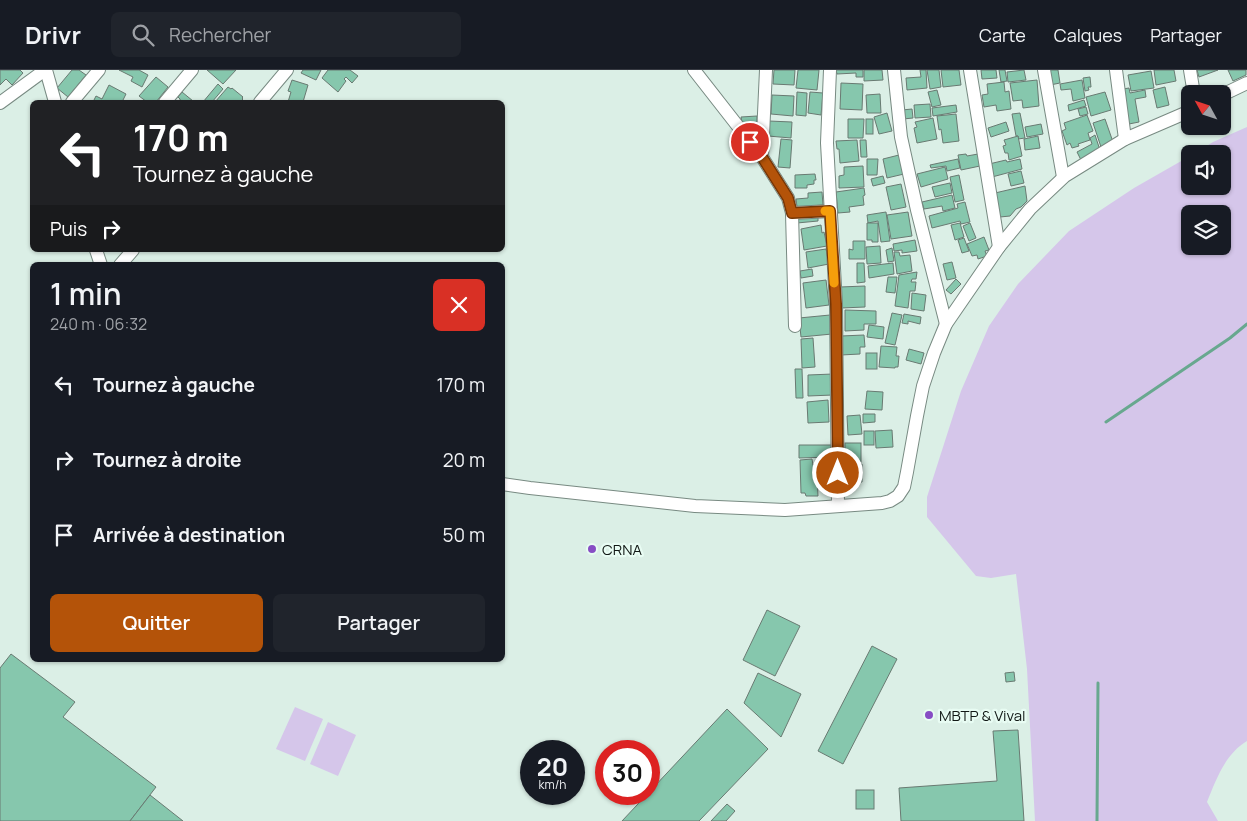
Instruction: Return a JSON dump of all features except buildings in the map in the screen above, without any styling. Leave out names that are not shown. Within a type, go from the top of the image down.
[{"type":"street","points":[[2,99],[46,70],[54,100]]},
{"type":"street","points":[[74,100],[99,70]]},
{"type":"street","points":[[167,100],[192,70]]},
{"type":"street","points":[[262,100],[287,70]]},
{"type":"street","points":[[694,70],[762,157],[788,198],[792,213],[794,326]]},
{"type":"street","points":[[762,157],[766,70]]},
{"type":"street","points":[[830,70],[827,143],[836,304],[838,506]]},
{"type":"street","points":[[894,70],[901,136],[917,210],[946,324]]},
{"type":"street","points":[[970,70],[999,247]]},
{"type":"street","points":[[1044,70],[1063,177]]},
{"type":"street","points":[[1116,70],[1125,139]]},
{"type":"street","points":[[1190,70],[1192,85]]},
{"type":"street","points":[[1231,91],[1247,83]]},
{"type":"street","points":[[505,484],[540,490],[695,506],[784,510],[882,504],[890,501],[898,496],[904,486],[923,386],[946,324],[999,247],[1030,209],[1063,177],[1125,139],[1181,115]]},
{"type":"street","points":[[792,213],[830,211]]},
{"type":"street","points":[[123,262],[131,252]]},
{"type":"shaded area","points":[[1247,127],[1247,741],[1239,746],[1227,760],[1207,802],[1218,821],[1035,821],[1027,669],[1016,574],[991,578],[976,576],[927,517],[927,497],[961,391],[989,326],[1018,284],[1069,231],[1134,188],[1181,161],[1181,195],[1231,195],[1231,145],[1208,145]]},
{"type":"shaded area","points":[[295,707],[323,719],[305,761],[276,749]]},
{"type":"shaded area","points":[[328,722],[356,735],[338,776],[310,764]]},
{"type":"waterway","points":[[1106,422],[1230,338],[1247,324]]},
{"type":"waterway","points":[[1097,821],[1098,683]]},
{"type":"slow traffic","points":[[825,211],[830,211],[834,283]]},
{"type":"place","name":"CRNA","points":[[592,549]]},
{"type":"place","name":"MBTP & Vival","points":[[929,715]]},
{"type":"route","points":[[750,142],[762,157],[788,198],[792,213],[830,211],[836,304],[838,473]]}]
